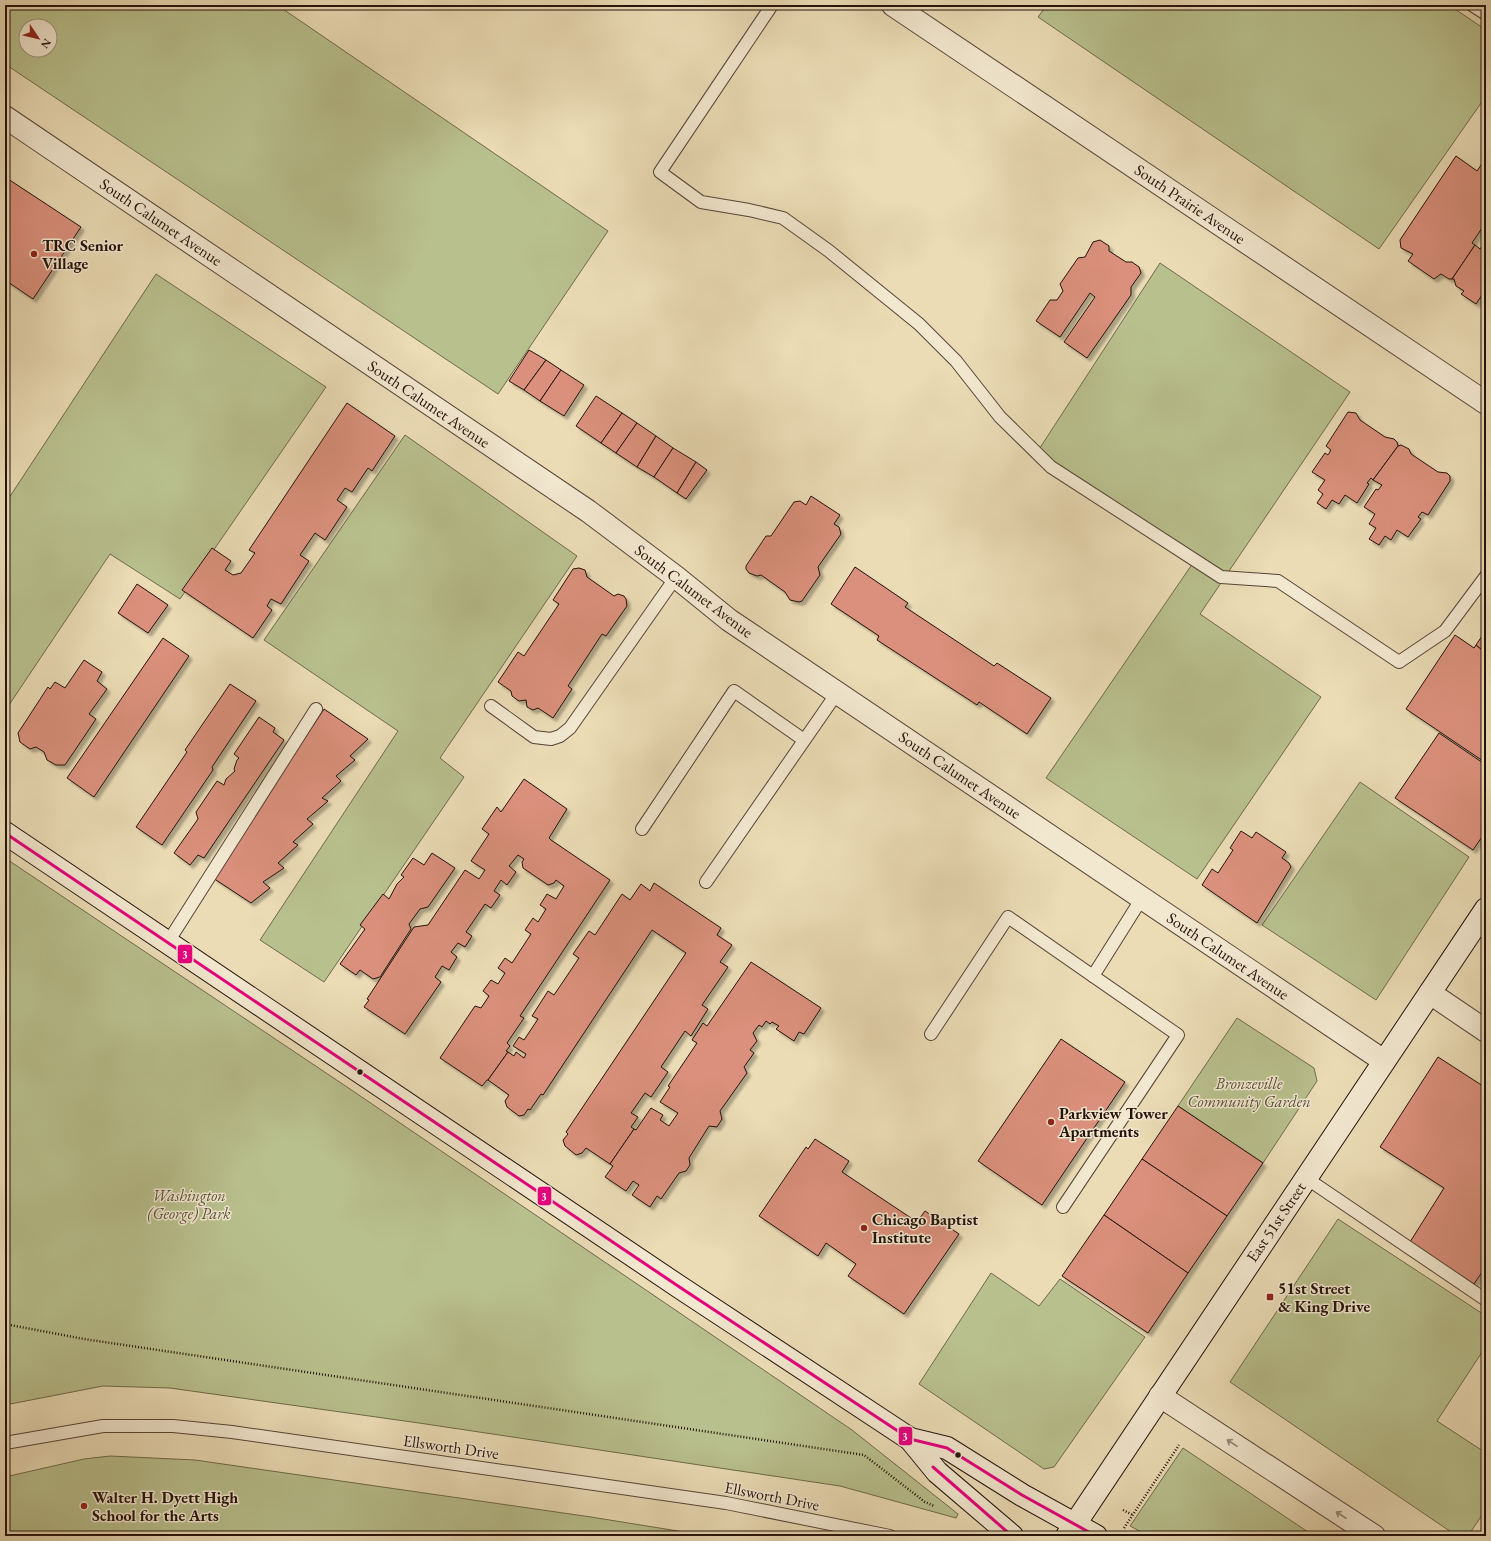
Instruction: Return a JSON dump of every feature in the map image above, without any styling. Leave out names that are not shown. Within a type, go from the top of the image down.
[{"type":"street","name":"South Prairie Avenue","points":[[894,5],[1486,403]]},
{"type":"street","name":"South Calumet Avenue","points":[[5,117],[588,511],[676,577],[729,620],[1384,1061]]},
{"type":"street","points":[[5,832],[681,1288],[910,1439],[937,1472],[1012,1536]]},
{"type":"street","name":"East 51st Street","points":[[1070,1530],[1486,909]]},
{"type":"street","points":[[1430,993],[1486,1031]]},
{"type":"street","points":[[1160,1396],[1374,1536]]},
{"type":"street","points":[[910,1439],[947,1448],[1022,1495],[1070,1530],[1096,1536]]},
{"type":"lane","points":[[772,5],[660,172],[701,202],[749,210],[783,218],[829,251],[918,324],[956,361],[1000,417],[1051,467],[1221,578],[1278,581],[1399,662],[1445,631],[1486,576]]},
{"type":"lane","points":[[1472,5],[1486,14]]},
{"type":"lane","points":[[491,706],[534,737],[550,739],[560,736],[570,728],[676,577]]},
{"type":"lane","points":[[642,829],[734,691],[804,740]]},
{"type":"lane","points":[[706,882],[837,693]]},
{"type":"lane","points":[[168,942],[316,709]]},
{"type":"lane","points":[[1093,976],[1142,898]]},
{"type":"lane","points":[[931,1034],[1008,918],[1178,1035],[1063,1207]]},
{"type":"lane","points":[[1306,1178],[1486,1300]]},
{"type":"lane","name":"Ellsworth Drive","points":[[5,1443],[103,1426],[173,1426],[225,1431],[726,1503],[890,1536]]},
{"type":"path","points":[[5,1324],[84,1339],[864,1455],[925,1502],[938,1508]]},
{"type":"path","points":[[1124,1528],[1179,1445]]},
{"type":"path","points":[[1123,1510],[1133,1514]]},
{"type":"green space","points":[[5,5],[277,5],[608,231],[498,394],[5,64]]},
{"type":"green space","points":[[1047,5],[1449,5],[1486,30],[1486,96],[1379,249],[1038,17]]},
{"type":"green space","points":[[1160,263],[1350,392],[1200,614],[1321,697],[1197,879],[1046,778],[1195,560],[1034,457]]},
{"type":"green space","points":[[156,274],[326,387],[180,599],[110,554],[5,711],[5,504]]},
{"type":"green space","points":[[405,435],[577,556],[440,758],[464,777],[324,982],[260,940],[398,731],[264,640]]},
{"type":"green space","points":[[1360,782],[1469,857],[1376,1000],[1262,925]]},
{"type":"green space","name":"Washington (George) Park","points":[[5,858],[350,1089],[852,1430],[958,1514],[956,1518],[840,1486],[419,1423],[170,1388],[103,1386],[5,1405]]},
{"type":"green space","name":"Bronzeville Community Garden","points":[[1237,1018],[1314,1068],[1317,1081],[1263,1163],[1178,1106]]},
{"type":"green space","points":[[1338,1219],[1486,1316],[1486,1346],[1437,1421],[1486,1453],[1486,1509],[1468,1536],[1457,1536],[1230,1382]]},
{"type":"green space","points":[[991,1273],[1039,1306],[1060,1279],[1145,1337],[1054,1467],[1044,1469],[919,1384]]},
{"type":"green space","points":[[1183,1448],[1314,1536],[1149,1536],[1130,1526]]},
{"type":"green space","points":[[110,1456],[195,1460],[591,1517],[709,1536],[5,1536],[5,1477],[84,1459]]},
{"type":"building","points":[[1456,156],[1477,171],[1483,162],[1486,164],[1486,222],[1472,243],[1475,245],[1452,279],[1449,279],[1441,274],[1434,279],[1408,261],[1413,254],[1401,248],[1400,240]]},
{"type":"building","name":"TRC Senior Village","points":[[5,177],[81,227],[33,299],[5,280]]},
{"type":"building","points":[[1100,240],[1109,246],[1109,251],[1126,262],[1132,262],[1139,267],[1141,273],[1131,287],[1131,295],[1087,358],[1064,342],[1095,297],[1090,293],[1060,337],[1036,321],[1050,300],[1057,300],[1063,291],[1060,284],[1078,258],[1085,257],[1093,242]]},
{"type":"building","points":[[1486,240],[1486,289],[1476,304],[1461,294],[1464,291],[1456,286],[1454,279],[1452,279],[1475,245],[1480,249]]},
{"type":"building","points":[[529,350],[546,360],[524,390],[509,381]]},
{"type":"building","points":[[546,360],[561,370],[540,401],[524,390]]},
{"type":"building","points":[[561,370],[584,385],[564,416],[540,401]]},
{"type":"building","points":[[596,396],[622,413],[601,443],[576,426]]},
{"type":"building","points":[[347,403],[395,436],[372,471],[368,468],[352,492],[345,488],[337,500],[347,507],[325,540],[315,533],[300,555],[309,561],[281,604],[271,599],[267,606],[272,610],[253,638],[182,590],[212,548],[231,561],[225,570],[233,575],[241,573],[255,553],[249,550]]},
{"type":"building","points":[[1348,412],[1356,413],[1360,420],[1385,437],[1394,439],[1398,446],[1373,480],[1371,478],[1367,483],[1369,484],[1357,503],[1345,495],[1339,504],[1332,500],[1326,509],[1317,503],[1323,494],[1318,490],[1325,480],[1312,472],[1325,453],[1328,455],[1331,450],[1326,446]]},
{"type":"building","points":[[622,413],[637,423],[616,453],[601,443]]},
{"type":"building","points":[[637,423],[656,436],[637,467],[616,453]]},
{"type":"building","points":[[656,436],[673,448],[654,477],[637,467]]},
{"type":"building","points":[[1401,445],[1409,449],[1411,454],[1438,472],[1447,473],[1450,476],[1450,481],[1428,515],[1422,512],[1418,517],[1421,519],[1408,537],[1397,530],[1391,540],[1385,536],[1379,545],[1369,539],[1376,528],[1369,524],[1375,514],[1364,507],[1376,489],[1378,490],[1382,485],[1373,480],[1398,446]]},
{"type":"building","points":[[673,448],[696,462],[677,493],[654,477]]},
{"type":"building","points":[[696,462],[707,470],[686,499],[677,493]]},
{"type":"building","points":[[811,496],[840,515],[834,524],[839,527],[841,534],[818,567],[820,575],[802,601],[799,602],[790,600],[785,592],[761,575],[757,576],[749,573],[746,566],[766,536],[771,536],[794,502],[800,501],[806,505]]},
{"type":"building","points":[[855,567],[908,603],[905,607],[994,666],[997,663],[1051,698],[1027,734],[979,702],[977,705],[877,640],[879,636],[831,604]]},
{"type":"building","points":[[579,568],[585,570],[587,577],[614,596],[618,594],[624,596],[627,606],[606,636],[602,634],[568,686],[572,689],[553,718],[538,708],[533,710],[527,707],[526,700],[519,701],[512,696],[511,691],[498,682],[518,652],[524,656],[559,604],[553,600],[573,569]]},
{"type":"building","points":[[137,584],[168,605],[148,633],[118,613]]},
{"type":"building","points":[[1455,635],[1474,648],[1476,645],[1486,653],[1486,763],[1406,709]]},
{"type":"building","points":[[1482,636],[1486,638],[1486,653],[1476,645]]},
{"type":"building","points":[[163,638],[189,656],[94,797],[67,778]]},
{"type":"building","points":[[84,660],[102,672],[97,681],[107,689],[89,714],[96,719],[65,765],[56,765],[47,760],[44,752],[36,747],[30,749],[20,742],[18,733],[48,687],[50,689],[55,682],[65,688]]},
{"type":"building","points":[[230,684],[256,701],[212,767],[213,770],[162,845],[136,827],[187,752],[185,750]]},
{"type":"building","points":[[324,709],[368,739],[350,756],[355,760],[336,776],[341,781],[322,798],[328,801],[307,819],[313,824],[293,842],[298,845],[278,863],[284,868],[263,882],[270,888],[251,903],[213,878]]},
{"type":"building","points":[[259,717],[275,728],[273,732],[284,740],[204,858],[198,855],[190,865],[174,853],[198,819],[196,812],[217,781],[224,785],[226,779],[235,771],[234,769],[239,758],[234,754]]},
{"type":"building","points":[[1439,733],[1486,765],[1486,831],[1473,850],[1395,798]]},
{"type":"building","points":[[524,779],[567,809],[549,838],[610,880],[520,1016],[524,1018],[507,1043],[510,1046],[506,1051],[508,1052],[482,1086],[440,1058],[475,1006],[481,1008],[489,996],[483,991],[491,980],[498,984],[505,973],[498,968],[505,958],[512,963],[531,934],[525,930],[533,918],[538,922],[546,909],[540,905],[547,894],[556,899],[564,886],[556,880],[554,883],[548,885],[523,868],[522,862],[524,859],[518,855],[509,866],[516,872],[507,885],[501,880],[494,891],[500,895],[491,908],[485,904],[466,932],[472,936],[465,947],[458,943],[451,952],[457,957],[449,970],[442,966],[435,977],[441,982],[405,1034],[364,1007],[369,1000],[367,999],[414,927],[428,925],[465,870],[479,879],[485,870],[471,861],[489,834],[482,829],[497,807],[501,812]]},
{"type":"building","points":[[1241,831],[1252,838],[1256,832],[1286,852],[1282,858],[1289,863],[1291,867],[1257,923],[1202,885],[1212,869],[1218,873],[1233,850],[1230,848]]},
{"type":"building","points":[[432,853],[455,868],[428,907],[420,909],[409,924],[411,929],[380,977],[373,979],[360,970],[356,975],[340,964],[365,929],[360,925],[383,894],[389,899],[397,884],[404,877],[401,875],[413,858],[424,865]]},
{"type":"building","points":[[654,883],[721,928],[717,935],[732,945],[720,962],[728,967],[702,1005],[708,1009],[691,1036],[685,1031],[661,1067],[668,1072],[651,1097],[645,1093],[631,1113],[638,1117],[631,1127],[634,1129],[610,1164],[586,1148],[582,1153],[576,1155],[565,1146],[563,1140],[568,1134],[566,1132],[686,953],[652,930],[543,1095],[541,1094],[530,1110],[528,1109],[524,1115],[519,1116],[507,1107],[505,1101],[509,1095],[488,1080],[508,1052],[514,1056],[516,1052],[524,1058],[526,1054],[513,1046],[519,1037],[524,1040],[538,1019],[532,1016],[548,991],[554,995],[579,958],[573,954],[589,931],[595,935],[622,894],[630,900],[641,884],[650,891]]},
{"type":"building","points":[[751,962],[821,1008],[804,1034],[799,1032],[794,1041],[776,1029],[779,1026],[772,1022],[770,1024],[766,1021],[762,1027],[759,1025],[753,1033],[757,1041],[750,1050],[754,1053],[744,1067],[747,1073],[720,1111],[722,1119],[717,1127],[709,1126],[689,1158],[690,1165],[686,1171],[679,1173],[661,1199],[657,1196],[650,1207],[632,1195],[639,1185],[633,1181],[626,1191],[605,1177],[613,1166],[610,1164],[634,1129],[636,1130],[651,1108],[663,1115],[660,1120],[669,1126],[678,1113],[660,1102],[670,1087],[668,1086],[697,1043],[692,1040],[703,1023],[707,1026]]},
{"type":"building","name":"Parkview Tower Apartments","points":[[1061,1039],[1125,1082],[1042,1205],[978,1161]]},
{"type":"building","points":[[1438,1057],[1486,1088],[1486,1266],[1474,1284],[1410,1242],[1444,1188],[1380,1147]]},
{"type":"building","points":[[1178,1106],[1263,1163],[1227,1216],[1142,1159]]},
{"type":"building","name":"Chicago Baptist Institute","points":[[815,1139],[849,1161],[842,1172],[917,1222],[925,1211],[959,1234],[904,1314],[848,1276],[856,1264],[826,1243],[818,1256],[759,1216],[806,1147],[808,1149]]},
{"type":"building","points":[[1142,1159],[1227,1216],[1188,1273],[1104,1215]]},
{"type":"building","points":[[1104,1215],[1188,1273],[1148,1333],[1062,1276]]},
{"type":"transit line","name":"3","points":[[5,833],[681,1288],[910,1439],[947,1448],[1022,1495],[1096,1536]]},
{"type":"transit line","name":"3","points":[[933,1467],[1012,1536]]},
{"type":"place","name":"TRC Senior Village","points":[[34,254]]},
{"type":"place","name":"Parkview Tower Apartments","points":[[1051,1122]]},
{"type":"place","name":"Chicago Baptist Institute","points":[[864,1228]]},
{"type":"place","name":"51st Street & King Drive","points":[[1270,1297]]},
{"type":"place","name":"Walter H. Dyett High School for the Arts","points":[[84,1506]]}]
